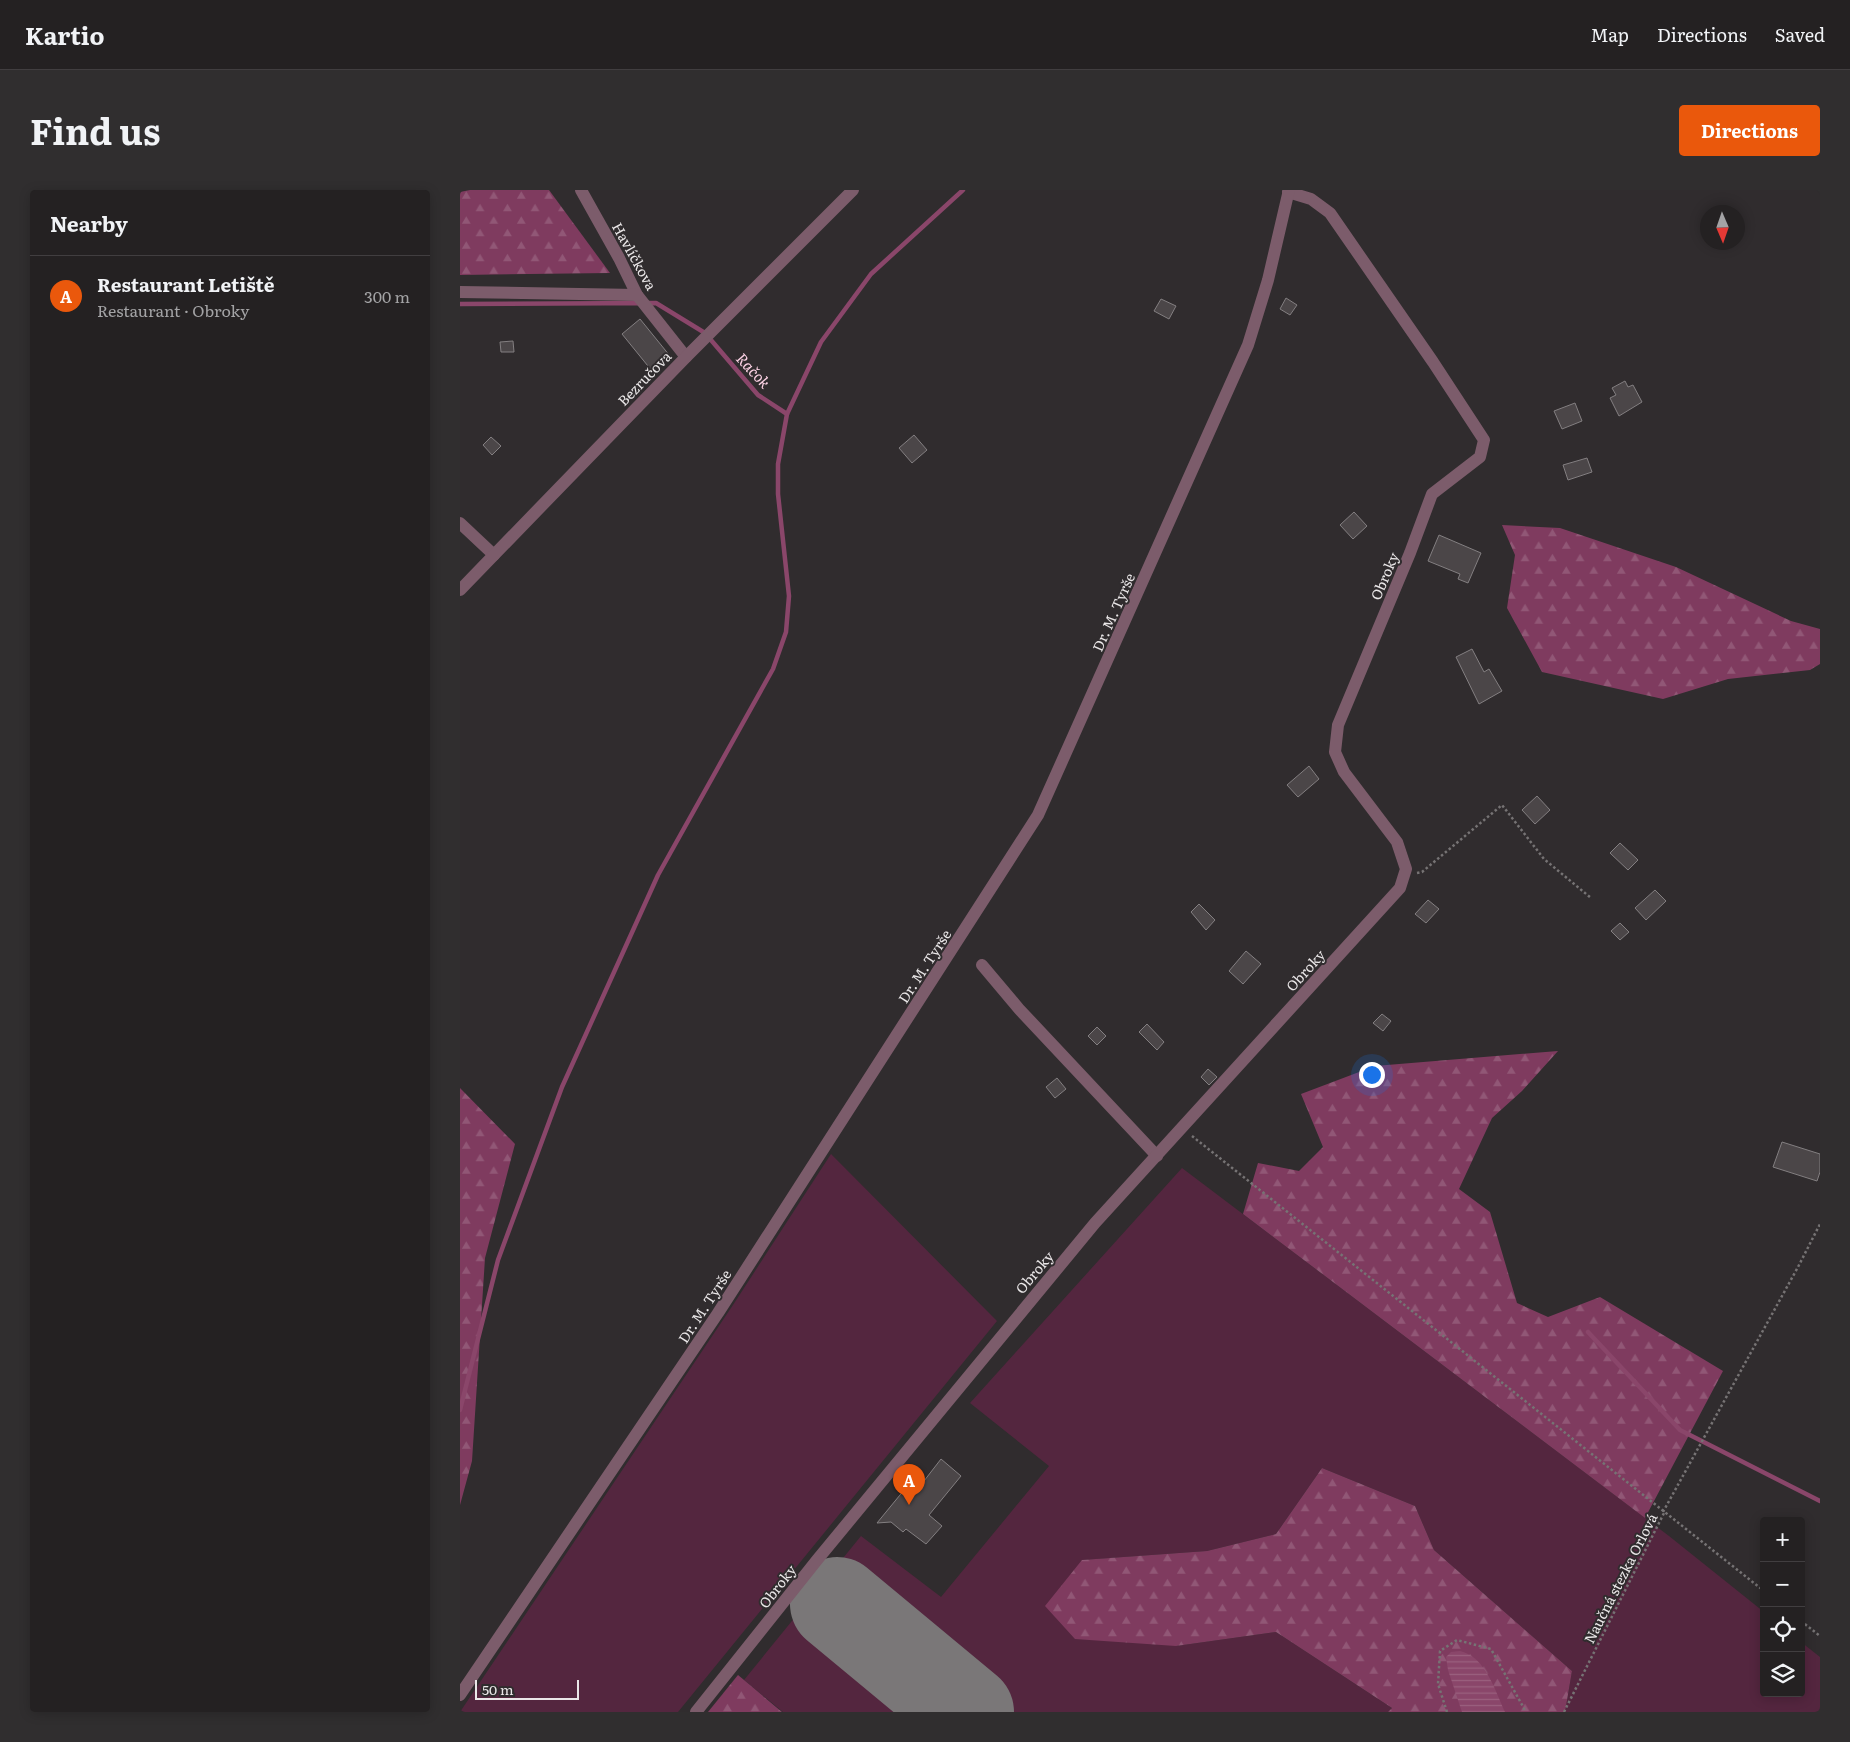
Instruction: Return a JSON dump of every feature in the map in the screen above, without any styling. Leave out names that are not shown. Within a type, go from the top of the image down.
[{"type":"street","name":"Havlíčkova","points":[[581,190],[620,258],[637,295],[686,357]]},
{"type":"street","name":"Bezručova","points":[[460,590],[686,357],[853,190]]},
{"type":"street","name":"Obroky","points":[[696,1712],[817,1560],[1082,1238],[1400,888],[1406,868],[1398,842],[1344,772],[1335,752],[1338,725],[1410,553],[1432,494],[1480,457],[1484,440],[1417,337],[1330,213],[1311,199],[1288,191]]},
{"type":"street","name":"Dr. M. Tyrše","points":[[460,1695],[718,1313],[1038,815],[1248,345],[1268,280],[1288,191]]},
{"type":"street","points":[[460,292],[637,295]]},
{"type":"street","points":[[460,523],[494,555]]},
{"type":"street","points":[[982,965],[1019,1009],[1157,1156]]},
{"type":"path","points":[[1404,874],[1422,872],[1502,805],[1544,859],[1591,898]]},
{"type":"path","points":[[1182,1128],[1663,1512],[1820,1224]]},
{"type":"path","name":"Naučná stezka Orlová","points":[[1564,1712],[1663,1512],[1760,1588]]},
{"type":"path","points":[[1805,1624],[1820,1636]]},
{"type":"path","points":[[1447,1712],[1438,1684],[1440,1651],[1457,1640],[1491,1649],[1526,1712]]},
{"type":"shaded area","points":[[831,1154],[997,1321],[678,1712],[460,1712],[733,1305]]},
{"type":"shaded area","points":[[1182,1168],[1669,1536],[1760,1609],[1760,1697],[1805,1697],[1805,1645],[1820,1657],[1820,1712],[1565,1712],[1572,1671],[1434,1550],[1415,1506],[1322,1468],[1276,1534],[1207,1551],[1083,1560],[1176,1646],[1276,1632],[1392,1708],[1388,1712],[783,1712],[744,1680],[861,1536],[941,1597],[1049,1466],[970,1403]]},
{"type":"shaded area","points":[[1460,1651],[1469,1654],[1483,1667],[1505,1712],[1462,1712],[1448,1670],[1446,1657],[1451,1652]]},
{"type":"green space","points":[[470,190],[549,190],[610,273],[460,275],[460,192]]},
{"type":"green space","points":[[1502,525],[1560,528],[1676,567],[1791,621],[1820,629],[1820,664],[1810,670],[1728,679],[1663,699],[1542,672],[1507,608],[1515,555]]},
{"type":"green space","points":[[1558,1051],[1522,1091],[1492,1118],[1459,1189],[1490,1212],[1517,1303],[1548,1317],[1600,1297],[1723,1371],[1645,1518],[1243,1214],[1258,1163],[1299,1171],[1323,1147],[1301,1094],[1375,1066]]},
{"type":"green space","points":[[460,1088],[515,1144],[485,1258],[472,1461],[460,1505]]},
{"type":"green space","points":[[1322,1468],[1415,1506],[1434,1550],[1572,1671],[1565,1712],[1388,1712],[1392,1708],[1276,1632],[1176,1646],[1075,1639],[1045,1606],[1082,1560],[1207,1551],[1276,1534]]},
{"type":"green space","points":[[738,1675],[744,1680],[782,1712],[708,1712]]},
{"type":"building","points":[[1286,298],[1297,305],[1290,315],[1280,309]]},
{"type":"building","points":[[1161,299],[1176,306],[1169,319],[1154,311]]},
{"type":"building","points":[[640,319],[670,356],[652,371],[622,334]]},
{"type":"building","points":[[513,341],[514,352],[501,352],[500,342]]},
{"type":"building","points":[[1625,381],[1628,387],[1633,385],[1642,402],[1619,416],[1610,398],[1616,395],[1612,388]]},
{"type":"building","points":[[1575,403],[1582,421],[1562,429],[1554,411]]},
{"type":"building","points":[[914,435],[927,450],[912,463],[899,448]]},
{"type":"building","points":[[491,437],[501,446],[492,455],[483,445]]},
{"type":"building","points":[[1587,458],[1592,472],[1568,480],[1563,465]]},
{"type":"building","points":[[1354,512],[1367,526],[1353,539],[1340,525]]},
{"type":"building","points":[[1439,535],[1481,553],[1468,583],[1458,579],[1460,574],[1428,561]]},
{"type":"building","points":[[1472,649],[1484,672],[1489,669],[1502,691],[1479,704],[1456,657]]},
{"type":"building","points":[[1309,766],[1319,779],[1298,797],[1287,785]]},
{"type":"building","points":[[1537,796],[1550,810],[1535,824],[1522,810]]},
{"type":"building","points":[[1620,843],[1638,860],[1628,870],[1610,853]]},
{"type":"building","points":[[1655,890],[1666,901],[1646,920],[1635,908]]},
{"type":"building","points":[[1428,900],[1439,909],[1426,923],[1415,914]]},
{"type":"building","points":[[1199,904],[1215,920],[1206,930],[1191,912]]},
{"type":"building","points":[[1620,923],[1629,932],[1620,940],[1611,931]]},
{"type":"building","points":[[1246,951],[1261,964],[1243,984],[1229,971]]},
{"type":"building","points":[[1382,1014],[1391,1021],[1383,1031],[1373,1023]]},
{"type":"building","points":[[1147,1024],[1164,1042],[1157,1050],[1139,1032]]},
{"type":"building","points":[[1097,1027],[1106,1036],[1097,1045],[1088,1036]]},
{"type":"building","points":[[1208,1069],[1217,1077],[1209,1085],[1201,1077]]},
{"type":"building","points":[[1057,1078],[1066,1089],[1055,1098],[1046,1087]]},
{"type":"building","points":[[1782,1142],[1820,1154],[1820,1172],[1817,1181],[1773,1167]]},
{"type":"building","points":[[941,1459],[961,1476],[929,1515],[942,1526],[926,1544],[906,1529],[903,1532],[891,1522],[877,1523],[909,1484],[917,1490]]},
{"type":"waterway","name":"Račok","points":[[460,304],[656,303],[705,333],[758,395],[787,414],[821,342],[871,274],[963,190]]},
{"type":"waterway","points":[[460,1410],[498,1260],[562,1087],[658,875],[773,669],[786,632],[789,596],[778,494],[778,464],[787,414]]},
{"type":"waterway","points":[[1588,1332],[1680,1430],[1820,1501]]},
{"type":"runway","points":[[837,1604],[967,1712]]},
{"type":"place","name":"Restaurant Letiště","points":[[909,1505]]}]
